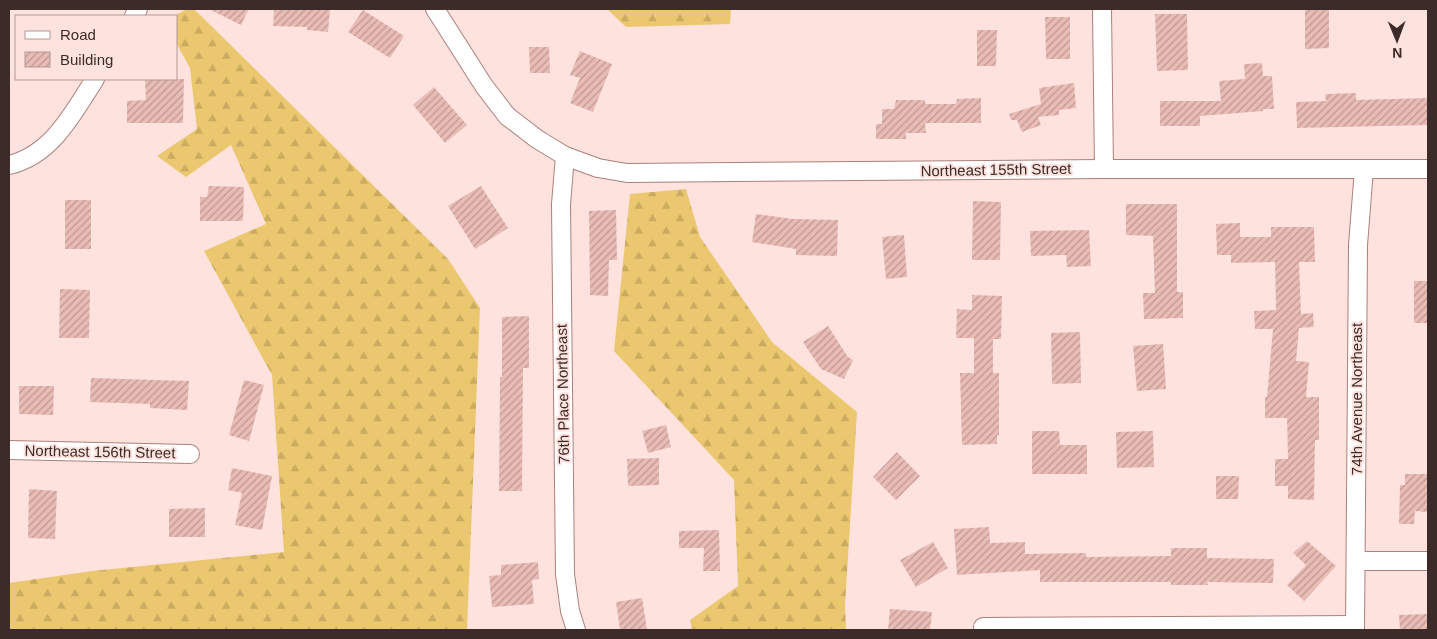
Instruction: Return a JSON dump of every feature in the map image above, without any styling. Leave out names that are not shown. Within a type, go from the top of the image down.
[{"type":"street","name":"Northeast 155th Street","points":[[435,9],[484,86],[507,116],[537,139],[566,156],[598,168],[626,173],[1104,169],[1428,169]]},
{"type":"street","points":[[1102,9],[1104,169]]},
{"type":"street","points":[[9,165],[36,155],[56,137],[94,80]]},
{"type":"street","name":"76th Place Northeast","points":[[566,156],[561,204],[565,574],[570,611],[576,630]]},
{"type":"street","name":"74th Avenue Northeast","points":[[1355,627],[1358,246],[1364,169]]},
{"type":"street","name":"Northeast 156th Street","points":[[9,450],[190,454]]},
{"type":"street","points":[[1357,561],[1428,561]]},
{"type":"street","points":[[983,627],[1355,627]]},
{"type":"green space","points":[[187,9],[194,9],[448,259],[480,308],[467,630],[9,630],[9,583],[92,571],[284,552],[272,375],[204,251],[266,224],[231,145],[186,177],[157,156],[197,129],[190,68],[178,47],[178,15],[176,15]]},
{"type":"green space","points":[[607,9],[731,9],[730,24],[626,27]]},
{"type":"green space","points":[[686,189],[700,237],[772,342],[857,412],[845,605],[846,630],[692,630],[690,620],[738,586],[734,480],[614,351],[630,194]]},
{"type":"building","points":[[209,9],[249,9],[241,25]]},
{"type":"building","points":[[274,9],[330,9],[328,32],[307,30],[307,27],[273,26]]},
{"type":"building","points":[[1305,9],[1329,9],[1329,48],[1305,49]]},
{"type":"building","points":[[363,10],[404,36],[390,58],[348,32]]},
{"type":"building","points":[[1155,14],[1187,14],[1188,70],[1157,71]]},
{"type":"building","points":[[1045,17],[1070,17],[1070,59],[1046,59]]},
{"type":"building","points":[[977,30],[997,30],[996,66],[977,66]]},
{"type":"building","points":[[529,47],[549,47],[550,73],[530,73]]},
{"type":"building","points":[[580,51],[612,64],[593,112],[570,103],[580,78],[570,75]]},
{"type":"building","points":[[1262,63],[1263,76],[1272,76],[1274,109],[1200,116],[1200,126],[1160,126],[1160,101],[1221,101],[1219,81],[1245,79],[1244,64]]},
{"type":"building","points":[[184,79],[183,123],[127,123],[127,101],[146,100],[145,80]]},
{"type":"building","points":[[1074,83],[1076,108],[1059,110],[1059,115],[1038,117],[1041,125],[1022,132],[1017,120],[1011,120],[1009,114],[1041,104],[1039,88]]},
{"type":"building","points":[[434,87],[467,125],[445,143],[413,105]]},
{"type":"building","points":[[1356,93],[1356,100],[1428,98],[1428,125],[1297,128],[1296,102],[1326,101],[1325,94]]},
{"type":"building","points":[[981,98],[981,123],[925,123],[926,133],[906,133],[906,139],[876,139],[876,124],[882,124],[882,109],[894,109],[896,100],[925,100],[925,104],[956,104],[957,99]]},
{"type":"building","points":[[209,186],[244,187],[243,221],[200,221],[200,197],[207,197]]},
{"type":"building","points":[[481,186],[508,228],[475,249],[448,206]]},
{"type":"building","points":[[65,200],[91,200],[91,249],[65,249]]},
{"type":"building","points":[[973,201],[1001,202],[1000,260],[972,260]]},
{"type":"building","points":[[1126,204],[1177,204],[1177,292],[1183,292],[1183,318],[1144,319],[1143,293],[1155,293],[1153,236],[1126,235]]},
{"type":"building","points":[[616,210],[617,260],[609,260],[608,296],[590,295],[589,211]]},
{"type":"building","points":[[756,214],[793,219],[838,220],[837,256],[796,255],[796,249],[752,242]]},
{"type":"building","points":[[1240,223],[1240,237],[1271,237],[1271,227],[1314,227],[1315,262],[1299,262],[1301,314],[1313,313],[1314,327],[1299,328],[1296,361],[1309,362],[1306,397],[1319,397],[1319,440],[1315,440],[1314,500],[1288,499],[1288,486],[1275,486],[1275,459],[1288,459],[1287,418],[1265,418],[1265,397],[1267,397],[1273,329],[1255,329],[1254,311],[1276,310],[1275,262],[1231,263],[1231,255],[1217,255],[1216,224]]},
{"type":"building","points":[[1089,230],[1091,266],[1067,267],[1066,255],[1031,256],[1030,231]]},
{"type":"building","points":[[904,235],[907,277],[886,279],[882,237]]},
{"type":"building","points":[[1414,281],[1428,281],[1428,323],[1414,323]]},
{"type":"building","points":[[60,289],[90,290],[89,338],[59,338]]},
{"type":"building","points":[[972,295],[1002,296],[1001,339],[993,339],[993,373],[999,373],[999,435],[997,435],[997,444],[962,445],[960,373],[974,373],[974,338],[956,338],[957,309],[972,310]]},
{"type":"building","points":[[529,316],[529,368],[523,368],[522,491],[499,491],[502,317]]},
{"type":"building","points":[[828,326],[848,357],[853,360],[844,379],[821,369],[803,342]]},
{"type":"building","points":[[1080,332],[1081,383],[1052,384],[1051,333]]},
{"type":"building","points":[[1163,344],[1166,389],[1137,391],[1133,346]]},
{"type":"building","points":[[91,378],[189,381],[187,410],[150,408],[150,404],[90,402]]},
{"type":"building","points":[[244,380],[264,385],[249,441],[229,435]]},
{"type":"building","points":[[19,386],[54,386],[53,415],[19,414]]},
{"type":"building","points":[[666,425],[671,447],[648,453],[642,431]]},
{"type":"building","points":[[1032,431],[1059,431],[1060,445],[1087,445],[1087,474],[1032,474]]},
{"type":"building","points":[[1153,431],[1154,467],[1117,468],[1116,432]]},
{"type":"building","points":[[897,452],[920,476],[896,500],[873,477]]},
{"type":"building","points":[[659,458],[659,485],[628,486],[627,459]]},
{"type":"building","points":[[232,468],[272,476],[262,530],[235,525],[242,493],[228,490]]},
{"type":"building","points":[[1405,474],[1428,474],[1428,512],[1415,511],[1414,524],[1399,524],[1400,485],[1405,485]]},
{"type":"building","points":[[1216,476],[1239,476],[1238,499],[1216,499]]},
{"type":"building","points":[[29,489],[57,491],[55,539],[28,538]]},
{"type":"building","points":[[205,508],[205,537],[169,537],[169,509]]},
{"type":"building","points":[[989,527],[990,543],[1025,542],[1025,554],[1086,553],[1086,557],[1171,556],[1171,548],[1207,548],[1207,558],[1274,559],[1273,583],[1207,582],[1208,585],[1171,585],[1171,582],[1040,582],[1040,570],[957,575],[954,529]]},
{"type":"building","points":[[719,530],[720,571],[703,571],[704,548],[679,548],[679,531]]},
{"type":"building","points":[[1307,541],[1336,566],[1304,601],[1287,585],[1306,565],[1293,553]]},
{"type":"building","points":[[933,542],[948,568],[916,587],[900,560]]},
{"type":"building","points":[[538,562],[539,579],[532,580],[534,604],[492,607],[489,576],[501,575],[501,565]]},
{"type":"building","points":[[642,598],[647,630],[620,630],[616,602]]},
{"type":"building","points":[[890,609],[932,612],[930,630],[888,630]]},
{"type":"building","points":[[1428,614],[1428,630],[1400,630],[1399,615]]}]
